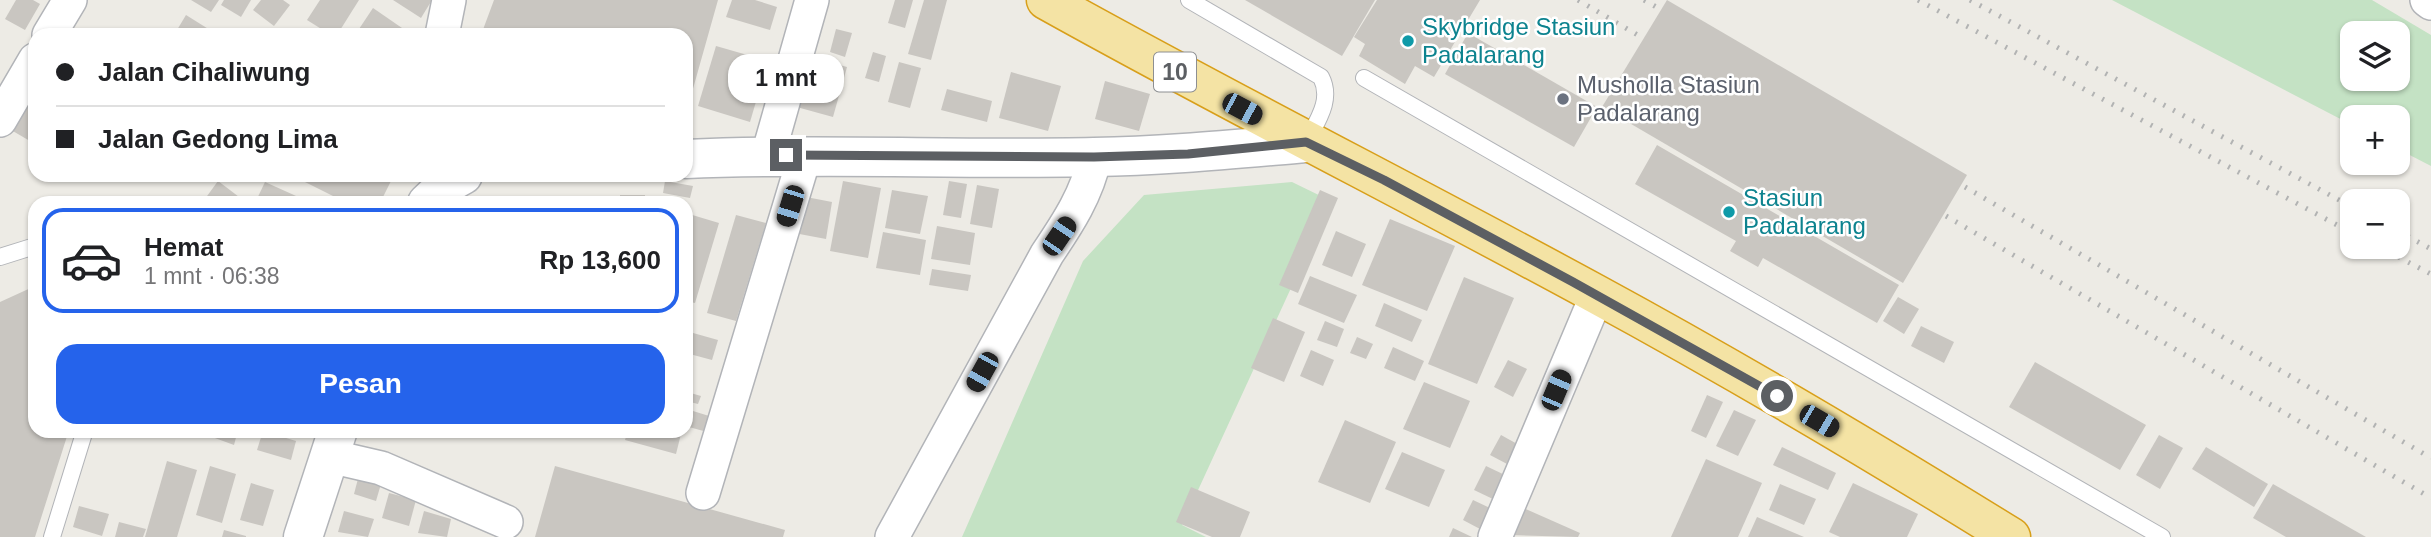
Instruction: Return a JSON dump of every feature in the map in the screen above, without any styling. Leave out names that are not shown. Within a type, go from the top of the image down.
[{"type":"highway","name":"10","points":[[1046,0],[1306,142],[1384,180],[1597,295],[1871,451],[2011,537]]},
{"type":"street","points":[[53,28],[70,0]]},
{"type":"street","points":[[443,28],[449,0]]},
{"type":"street","points":[[768,155],[812,0]]},
{"type":"street","points":[[0,120],[28,72]]},
{"type":"street","points":[[693,159],[768,155],[1094,157],[1188,154],[1306,142]]},
{"type":"street","points":[[703,493],[805,155]]},
{"type":"street","points":[[892,537],[1047,254],[1071,218],[1090,179],[1094,157]]},
{"type":"street","points":[[1494,537],[1597,295]]},
{"type":"street","points":[[303,537],[334,443],[381,468],[506,522]]},
{"type":"lane","points":[[1189,0],[1313,71],[1326,86],[1323,108],[1306,142]]},
{"type":"lane","points":[[1364,78],[2162,537]]},
{"type":"lane","points":[[0,257],[28,248]]},
{"type":"lane","points":[[52,537],[83,438]]},
{"type":"green space","points":[[2112,0],[2372,0],[2407,21],[2340,21],[2340,91],[2410,91],[2410,23],[2431,35],[2431,166],[2410,155],[2410,105],[2340,105],[2340,119]]},
{"type":"green space","points":[[1292,182],[1331,201],[1182,525],[1206,537],[962,537],[1083,261],[1144,195]]},
{"type":"building","points":[[16,0],[33,0],[40,4],[25,30],[5,19]]},
{"type":"building","points":[[191,0],[219,0],[211,12]]},
{"type":"building","points":[[224,0],[251,0],[241,17],[221,5]]},
{"type":"building","points":[[261,0],[283,0],[290,5],[274,26],[253,10]]},
{"type":"building","points":[[320,0],[359,0],[341,28],[320,28],[307,20]]},
{"type":"building","points":[[393,0],[432,0],[421,18]]},
{"type":"building","points":[[494,0],[718,0],[693,89],[693,28],[484,28]]},
{"type":"building","points":[[732,0],[755,0],[777,7],[770,30],[726,17]]},
{"type":"building","points":[[895,0],[913,0],[905,28],[888,23]]},
{"type":"building","points":[[924,0],[947,0],[931,60],[908,54]]},
{"type":"building","points":[[1245,0],[1375,0],[1342,56]]},
{"type":"building","name":"Skybridge Stasiun Padalarang","points":[[1377,0],[1480,0],[1434,77],[1415,66],[1405,84],[1359,56],[1365,44],[1354,37]]},
{"type":"building","points":[[1667,0],[1967,175],[1903,283],[1602,107]]},
{"type":"building","points":[[373,8],[402,28],[360,28]]},
{"type":"building","points":[[186,15],[207,28],[178,28]]},
{"type":"building","points":[[836,29],[852,33],[845,57],[830,52]]},
{"type":"building","points":[[1468,33],[1597,107],[1574,147],[1445,74]]},
{"type":"building","points":[[716,46],[768,61],[750,122],[698,106]]},
{"type":"building","points":[[873,52],[886,56],[879,82],[865,78]]},
{"type":"building","points":[[807,56],[847,67],[833,117],[793,106]]},
{"type":"building","points":[[899,62],[921,68],[910,108],[888,102]]},
{"type":"building","points":[[1011,72],[1061,86],[1048,131],[999,118]]},
{"type":"building","points":[[1105,81],[1150,94],[1139,131],[1095,119]]},
{"type":"building","points":[[28,88],[28,140],[6,127]]},
{"type":"building","points":[[947,89],[992,101],[987,122],[941,110]]},
{"type":"building","name":"Stasiun Padalarang","points":[[1657,145],[1899,285],[1877,323],[1763,258],[1758,267],[1730,251],[1736,241],[1635,184]]},
{"type":"building","points":[[843,181],[881,188],[868,258],[830,251]]},
{"type":"building","points":[[949,181],[967,184],[961,218],[943,215]]},
{"type":"building","points":[[219,182],[238,196],[207,196]]},
{"type":"building","points":[[265,182],[296,196],[258,196]]},
{"type":"building","points":[[305,182],[390,182],[384,196],[333,196]]},
{"type":"building","points":[[665,182],[693,186],[690,196],[663,193]]},
{"type":"building","points":[[977,185],[999,189],[992,228],[970,224]]},
{"type":"building","points":[[892,190],[928,196],[920,234],[885,228]]},
{"type":"building","points":[[1320,190],[1338,198],[1298,293],[1279,285]]},
{"type":"building","points":[[801,196],[832,202],[826,239],[794,233]]},
{"type":"building","points":[[693,215],[719,223],[693,303]]},
{"type":"building","points":[[736,215],[766,223],[736,321],[707,313]]},
{"type":"building","points":[[1390,219],[1455,246],[1427,311],[1362,285]]},
{"type":"building","points":[[937,226],[975,233],[970,265],[931,259]]},
{"type":"building","points":[[1336,231],[1366,244],[1352,277],[1322,265]]},
{"type":"building","points":[[883,232],[926,240],[920,275],[876,268]]},
{"type":"building","points":[[932,269],[971,275],[968,291],[929,285]]},
{"type":"building","points":[[1310,276],[1357,295],[1344,323],[1298,304]]},
{"type":"building","points":[[1464,277],[1514,298],[1477,384],[1428,364]]},
{"type":"building","points":[[28,289],[28,438],[66,438],[35,537],[0,537],[0,302]]},
{"type":"building","points":[[1898,297],[1919,309],[1904,334],[1883,321]]},
{"type":"building","points":[[1384,303],[1422,320],[1412,342],[1375,326]]},
{"type":"building","points":[[1273,318],[1305,332],[1284,382],[1251,368]]},
{"type":"building","points":[[1325,321],[1344,329],[1337,347],[1317,340]]},
{"type":"building","points":[[1921,326],[1954,342],[1944,363],[1911,346]]},
{"type":"building","points":[[693,333],[718,340],[712,360],[693,355]]},
{"type":"building","points":[[1357,337],[1373,344],[1366,359],[1350,353]]},
{"type":"building","points":[[1393,347],[1424,361],[1415,381],[1384,368]]},
{"type":"building","points":[[1311,350],[1334,360],[1323,386],[1300,376]]},
{"type":"building","points":[[1508,360],[1527,369],[1513,397],[1494,387]]},
{"type":"building","points":[[2035,362],[2146,425],[2120,470],[2009,407]]},
{"type":"building","points":[[1424,382],[1470,401],[1450,448],[1403,429]]},
{"type":"building","points":[[693,394],[701,396],[698,404],[693,403]]},
{"type":"building","points":[[1707,395],[1723,402],[1706,438],[1691,431]]},
{"type":"building","points":[[1734,410],[1756,420],[1738,456],[1716,446]]},
{"type":"building","points":[[693,411],[722,420],[718,435],[693,428]]},
{"type":"building","points":[[1345,420],[1396,442],[1370,503],[1318,482]]},
{"type":"building","points":[[1501,435],[1519,445],[1509,465],[1490,455]]},
{"type":"building","points":[[2159,435],[2183,448],[2160,489],[2136,475]]},
{"type":"building","points":[[215,438],[236,438],[234,445]]},
{"type":"building","points":[[261,438],[286,438],[296,441],[291,460],[257,450]]},
{"type":"building","points":[[626,438],[680,438],[676,454]]},
{"type":"building","points":[[1782,447],[1836,473],[1828,490],[1773,465]]},
{"type":"building","points":[[2206,447],[2268,484],[2254,507],[2192,469]]},
{"type":"building","points":[[1402,452],[1445,470],[1429,507],[1385,489]]},
{"type":"building","points":[[1706,459],[1762,483],[1738,537],[1671,537]]},
{"type":"building","points":[[167,461],[197,470],[177,537],[145,537]]},
{"type":"building","points":[[210,466],[236,474],[222,523],[196,515]]},
{"type":"building","points":[[555,466],[785,530],[783,537],[535,537]]},
{"type":"building","points":[[1486,466],[1507,476],[1495,500],[1474,490]]},
{"type":"building","points":[[360,471],[383,477],[376,501],[354,494]]},
{"type":"building","points":[[251,483],[274,490],[263,526],[240,520]]},
{"type":"building","points":[[1853,483],[1918,514],[1907,537],[1840,537],[1829,532]]},
{"type":"building","points":[[1780,484],[1816,499],[1804,525],[1769,510]]},
{"type":"building","points":[[2273,484],[2366,537],[2286,537],[2253,518]]},
{"type":"building","points":[[1191,487],[1250,512],[1240,537],[1212,537],[1176,522]]},
{"type":"building","points":[[389,493],[416,500],[409,526],[382,518]]},
{"type":"building","points":[[1473,500],[1490,508],[1480,529],[1463,520]]},
{"type":"building","points":[[79,506],[109,514],[102,536],[73,527]]},
{"type":"building","points":[[1521,507],[1580,533],[1578,537],[1509,535]]},
{"type":"building","points":[[344,511],[374,519],[368,537],[338,532]]},
{"type":"building","points":[[424,511],[451,519],[447,537],[418,533]]},
{"type":"building","points":[[1757,517],[1804,537],[1748,537]]},
{"type":"building","points":[[119,522],[146,529],[143,537],[115,537]]},
{"type":"building","points":[[1453,528],[1472,537],[1449,537]]},
{"type":"building","points":[[224,530],[246,536],[246,537],[222,537]]},
{"type":"railway","points":[[1578,0],[1641,37]]},
{"type":"railway","points":[[1644,0],[1658,8]]},
{"type":"railway","points":[[1918,0],[2340,227]]},
{"type":"railway","points":[[1970,0],[2340,200]]},
{"type":"railway","points":[[1965,187],[2431,458]]},
{"type":"railway","points":[[1946,216],[2431,498]]},
{"type":"railway","points":[[2410,238],[2431,249]]},
{"type":"railway","points":[[2402,259],[2431,274]]},
{"type":"place","name":"Skybridge Stasiun Padalarang","points":[[1408,41]]},
{"type":"place","name":"Musholla Stasiun Padalarang","points":[[1563,99]]},
{"type":"place","name":"Stasiun Padalarang","points":[[1729,212]]},
{"type":"route","points":[[786,155],[1060,158],[1188,154],[1306,142],[1384,180],[1777,396]]}]
